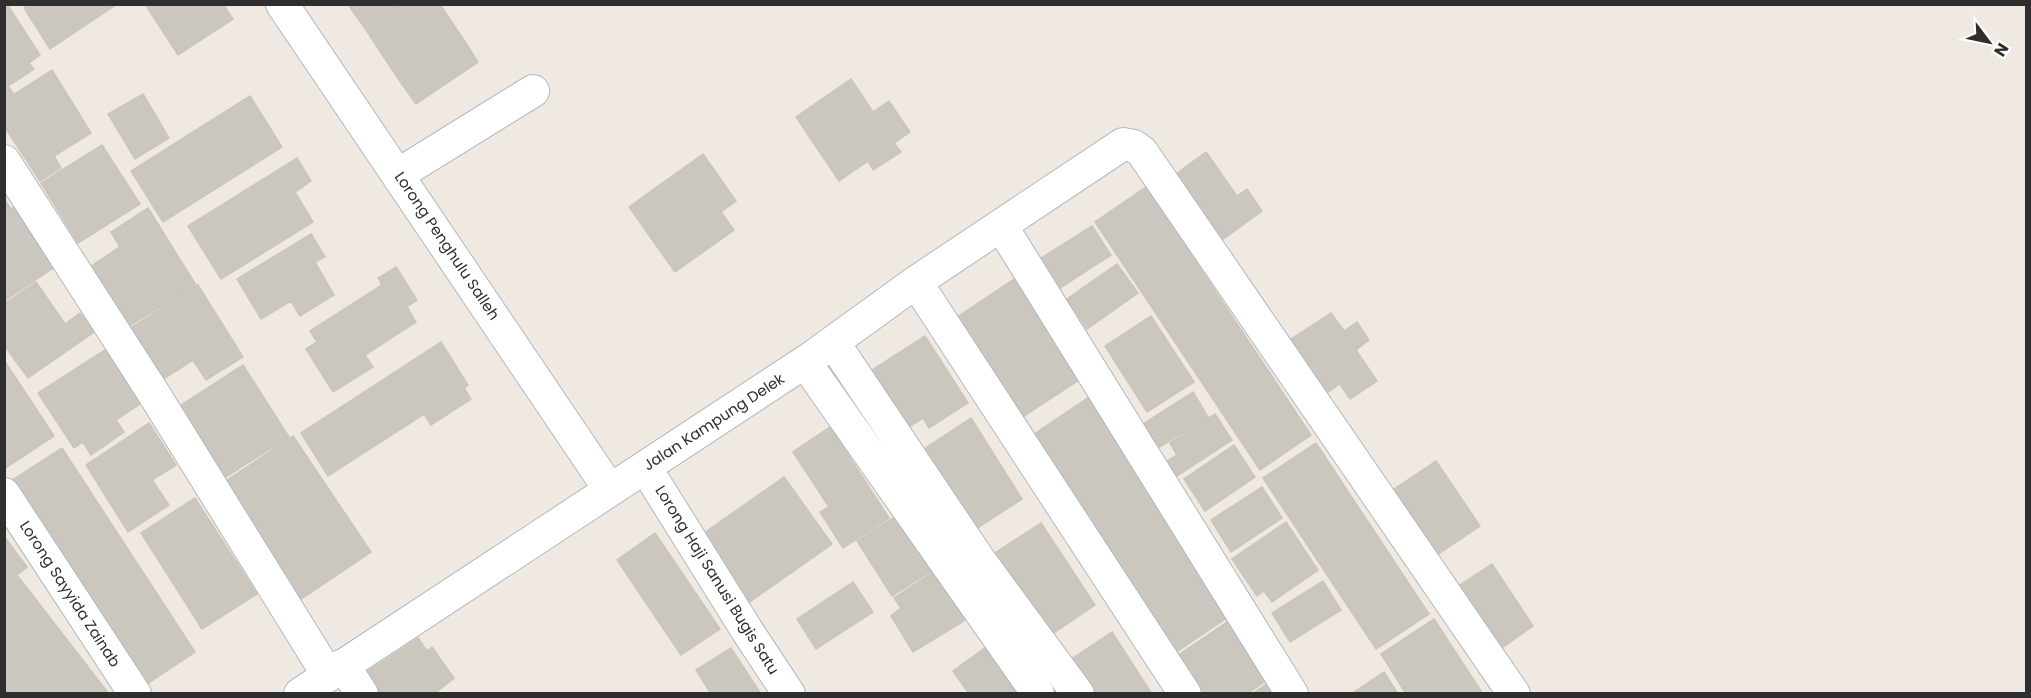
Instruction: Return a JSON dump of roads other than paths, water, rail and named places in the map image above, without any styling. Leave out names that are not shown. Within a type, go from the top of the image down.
[{"type":"street","name":"Lorong Penghulu Salleh","points":[[282,4],[399,174],[610,490]]},
{"type":"street","points":[[399,174],[533,91]]},
{"type":"street","name":"Jalan Kampung Delek","points":[[300,693],[804,362],[916,282],[1123,144],[1134,146],[1142,152],[1514,693]]},
{"type":"street","points":[[4,162],[336,670],[362,693]]},
{"type":"street","points":[[1002,226],[1292,693]]},
{"type":"street","points":[[916,282],[1185,693]]},
{"type":"street","points":[[832,342],[978,558],[1078,693]]},
{"type":"street","points":[[804,362],[1038,693]]},
{"type":"street","name":"Lorong Haji Sanusi Bugis Satu","points":[[645,467],[789,693]]},
{"type":"street","name":"Lorong Sayyida Zainab","points":[[4,494],[135,693]]}]
